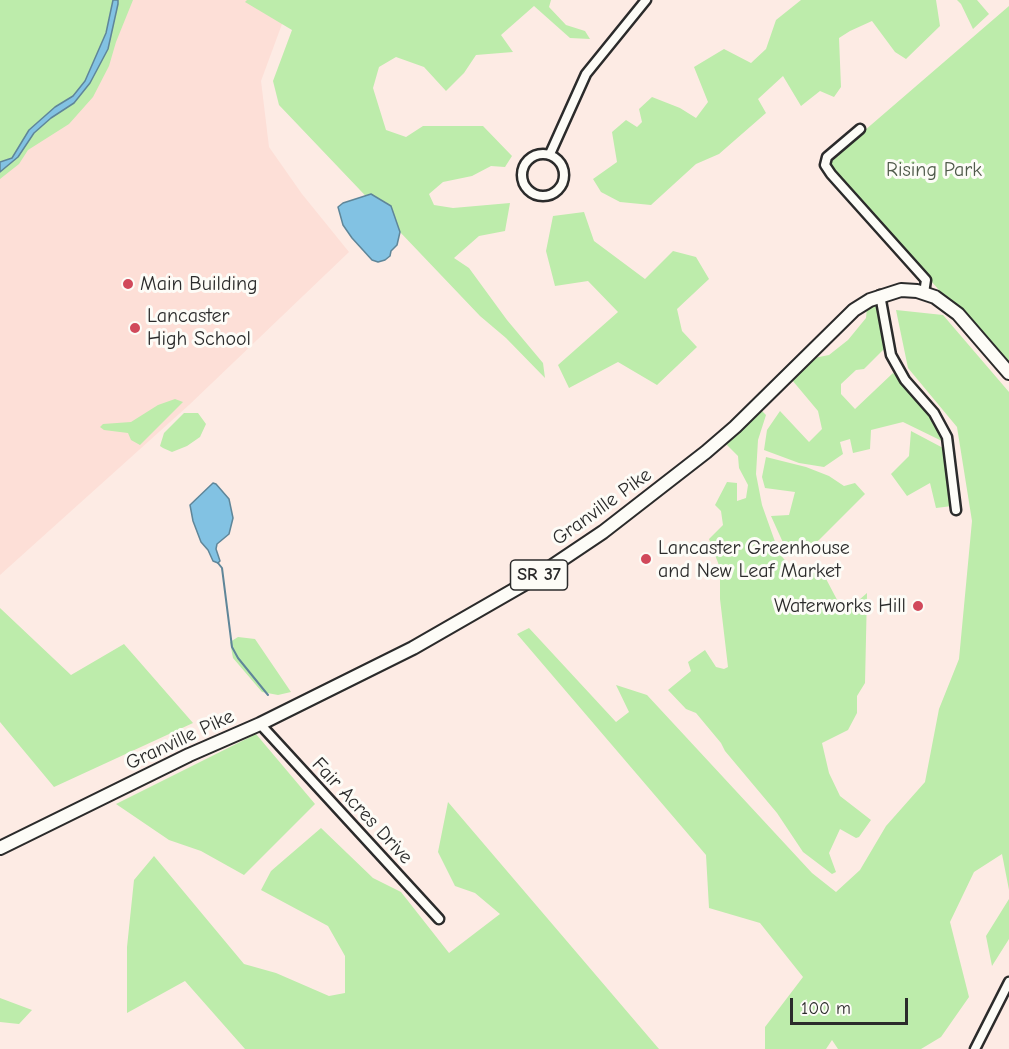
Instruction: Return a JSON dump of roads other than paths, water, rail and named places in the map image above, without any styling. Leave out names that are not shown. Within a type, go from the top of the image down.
[{"type":"highway","name":"Granville Pike","points":[[0,848],[189,755],[260,724],[445,631],[533,579],[603,532],[706,452],[743,420],[854,310],[880,295],[901,290],[924,293],[950,307],[1009,373]]},
{"type":"street","points":[[550,154],[586,74],[646,0]]},
{"type":"street","points":[[860,129],[827,157],[825,165],[926,280],[924,293]]},
{"type":"street","points":[[550,154],[562,165],[565,173],[563,182],[552,194],[536,195],[530,192],[524,184],[523,167],[534,155],[550,154]]},
{"type":"street","points":[[880,295],[891,356],[905,381],[934,413],[947,438],[956,510]]},
{"type":"street","name":"Fair Acres Drive","points":[[260,724],[439,919]]},
{"type":"street","points":[[975,1049],[1009,982]]},
{"type":"water","points":[[113,0],[118,0],[118,4],[108,49],[90,83],[74,103],[34,133],[18,157],[0,172],[0,162],[12,158],[29,130],[55,107],[73,96],[85,81],[106,33]]},
{"type":"water","points":[[371,194],[391,206],[400,232],[397,245],[391,251],[390,256],[378,262],[372,260],[352,238],[343,225],[338,207],[343,203]]},
{"type":"water","points":[[213,483],[229,499],[233,518],[229,534],[217,544],[216,549],[220,561],[218,563],[213,561],[201,542],[190,505]]},
{"type":"waterway","points":[[218,563],[222,568],[232,647],[268,695]]},
{"type":"place","name":"Main Building","points":[[128,284]]},
{"type":"place","name":"Lancaster High School","points":[[135,328]]},
{"type":"place","name":"Lancaster Greenhouse and New Leaf Market","points":[[646,559]]},
{"type":"place","name":"Waterworks Hill","points":[[918,606]]},
{"type":"park label","name":"Rising Park","points":[[934,170]]}]
